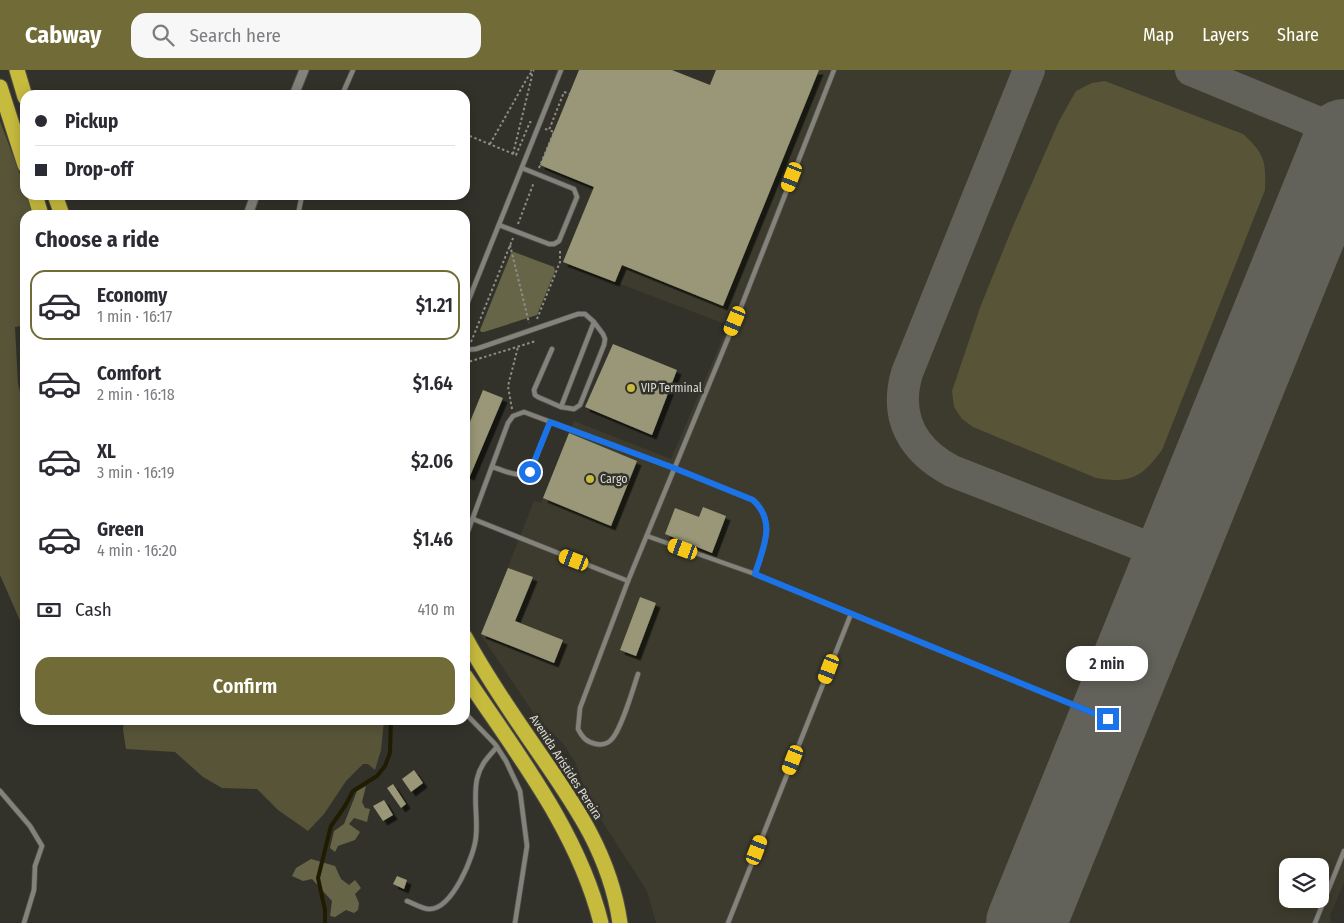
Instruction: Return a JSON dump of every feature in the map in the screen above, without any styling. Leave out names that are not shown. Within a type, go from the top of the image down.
[{"type":"highway","points":[[17,70],[23,90]]},
{"type":"highway","points":[[0,87],[20,149]]},
{"type":"highway","name":"Avenida Aristides Pereira","points":[[470,645],[588,828],[601,855],[611,885],[620,923]]},
{"type":"highway","points":[[470,684],[559,818],[584,870],[596,900],[601,923]]},
{"type":"street","points":[[296,90],[304,70]]},
{"type":"lane","points":[[344,90],[353,70]]},
{"type":"lane","points":[[470,295],[562,70]]},
{"type":"lane","points":[[638,674],[619,727],[612,739],[602,744],[586,740],[578,729],[580,708],[628,581],[743,302],[834,70]]},
{"type":"lane","points":[[498,225],[549,244],[559,241],[577,197],[574,189],[522,168]]},
{"type":"lane","points":[[470,350],[578,314],[584,314],[594,322],[603,334],[604,346],[580,405],[574,409],[561,407],[535,395],[534,390],[552,349]]},
{"type":"lane","points":[[561,407],[594,322]]},
{"type":"lane","points":[[470,526],[508,424],[513,416],[524,412],[674,468],[753,500],[761,507],[767,530],[766,542],[755,574]]},
{"type":"lane","points":[[492,467],[517,475],[530,472],[550,422]]},
{"type":"lane","points":[[473,519],[628,581]]},
{"type":"lane","points":[[647,536],[755,574],[1108,719]]},
{"type":"lane","points":[[728,923],[851,614]]},
{"type":"lane","points":[[470,718],[497,747],[520,791],[526,846],[515,923]]},
{"type":"lane","points":[[407,901],[429,909],[436,907],[450,895],[464,874],[476,844],[477,779],[481,767],[497,747]]},
{"type":"lane","points":[[0,791],[30,826],[42,846],[35,866],[34,890],[24,923]]},
{"type":"lane","points":[[1315,923],[1344,851]]},
{"type":"path","points":[[490,144],[532,71]]},
{"type":"path","points":[[513,154],[532,71]]},
{"type":"path","points":[[478,340],[470,342],[554,132],[549,130]]},
{"type":"path","points":[[470,136],[510,152]]},
{"type":"path","points":[[510,245],[529,323]]},
{"type":"path","points":[[537,320],[560,262]]},
{"type":"path","points":[[470,361],[536,340]]},
{"type":"path","points":[[513,416],[508,386],[518,346]]},
{"type":"shaded area","points":[[579,70],[709,85],[716,70],[1344,70],[1344,883],[1330,915],[1331,923],[656,923],[647,891],[589,801],[575,762],[564,745],[534,714],[481,635],[534,501],[541,503],[574,421],[671,459],[727,328],[725,324],[563,262],[593,187],[540,165]]},
{"type":"shaded area","points":[[1105,81],[1243,134],[1260,153],[1265,172],[1265,190],[1162,450],[1142,472],[1127,479],[1118,480],[1096,478],[973,427],[962,419],[954,407],[952,391],[981,305],[1059,121],[1076,91],[1092,83]]},
{"type":"shaded area","points":[[0,121],[20,175],[20,200],[29,200],[32,210],[20,210],[20,326],[15,327],[20,392],[20,621],[0,575]]},
{"type":"shaded area","points":[[514,252],[554,267],[555,271],[537,315],[481,332],[480,330],[511,253]]},
{"type":"shaded area","points":[[124,725],[384,725],[381,750],[375,770],[368,764],[363,764],[346,781],[324,814],[308,831],[278,810],[257,789],[222,788],[203,777],[175,752],[126,749]]},
{"type":"shaded area","points":[[366,786],[362,802],[365,808],[370,809],[367,822],[354,818],[349,824],[360,832],[355,840],[338,846],[335,852],[330,848],[334,831],[344,824],[357,791]]},
{"type":"shaded area","points":[[311,859],[335,866],[341,879],[349,885],[355,880],[361,888],[355,894],[359,903],[358,910],[354,913],[346,910],[335,917],[330,916],[332,901],[312,879],[303,881],[292,876],[296,868]]},
{"type":"building","points":[[579,70],[672,70],[710,85],[716,70],[819,70],[723,306],[622,265],[615,282],[563,262],[594,187],[540,165]]},
{"type":"building","name":"VIP Terminal","points":[[613,344],[677,370],[652,435],[585,407]]},
{"type":"building","points":[[483,390],[503,398],[470,476],[470,422]]},
{"type":"building","name":"Cargo","points":[[569,433],[637,461],[611,526],[543,498]]},
{"type":"building","points":[[703,507],[726,516],[712,553],[665,534],[675,508],[699,517]]},
{"type":"building","points":[[508,568],[533,577],[515,621],[563,640],[554,663],[481,634]]},
{"type":"building","points":[[640,597],[656,603],[636,656],[620,650]]},
{"type":"building","points":[[414,770],[423,783],[411,792],[402,779]]},
{"type":"building","points":[[393,784],[406,804],[401,808],[387,788]]},
{"type":"building","points":[[384,800],[393,815],[383,821],[373,806]]},
{"type":"building","points":[[397,876],[407,880],[404,889],[393,884]]},
{"type":"waterway","points":[[325,923],[325,910],[318,878],[331,826],[353,791],[377,776],[385,766],[390,753],[391,725]]},
{"type":"taxiway","points":[[1029,70],[907,373],[903,404],[905,418],[910,431],[926,453],[952,471],[1175,558]]},
{"type":"taxiway","points":[[1191,70],[1344,133]]},
{"type":"runway","points":[[1026,923],[1344,139]]},
{"type":"place","name":"VIP Terminal","points":[[631,388]]},
{"type":"place","name":"Cargo","points":[[590,479]]},
{"type":"route","points":[[530,472],[550,422],[674,468],[753,500],[761,507],[767,530],[766,542],[755,574],[1108,719]]}]
